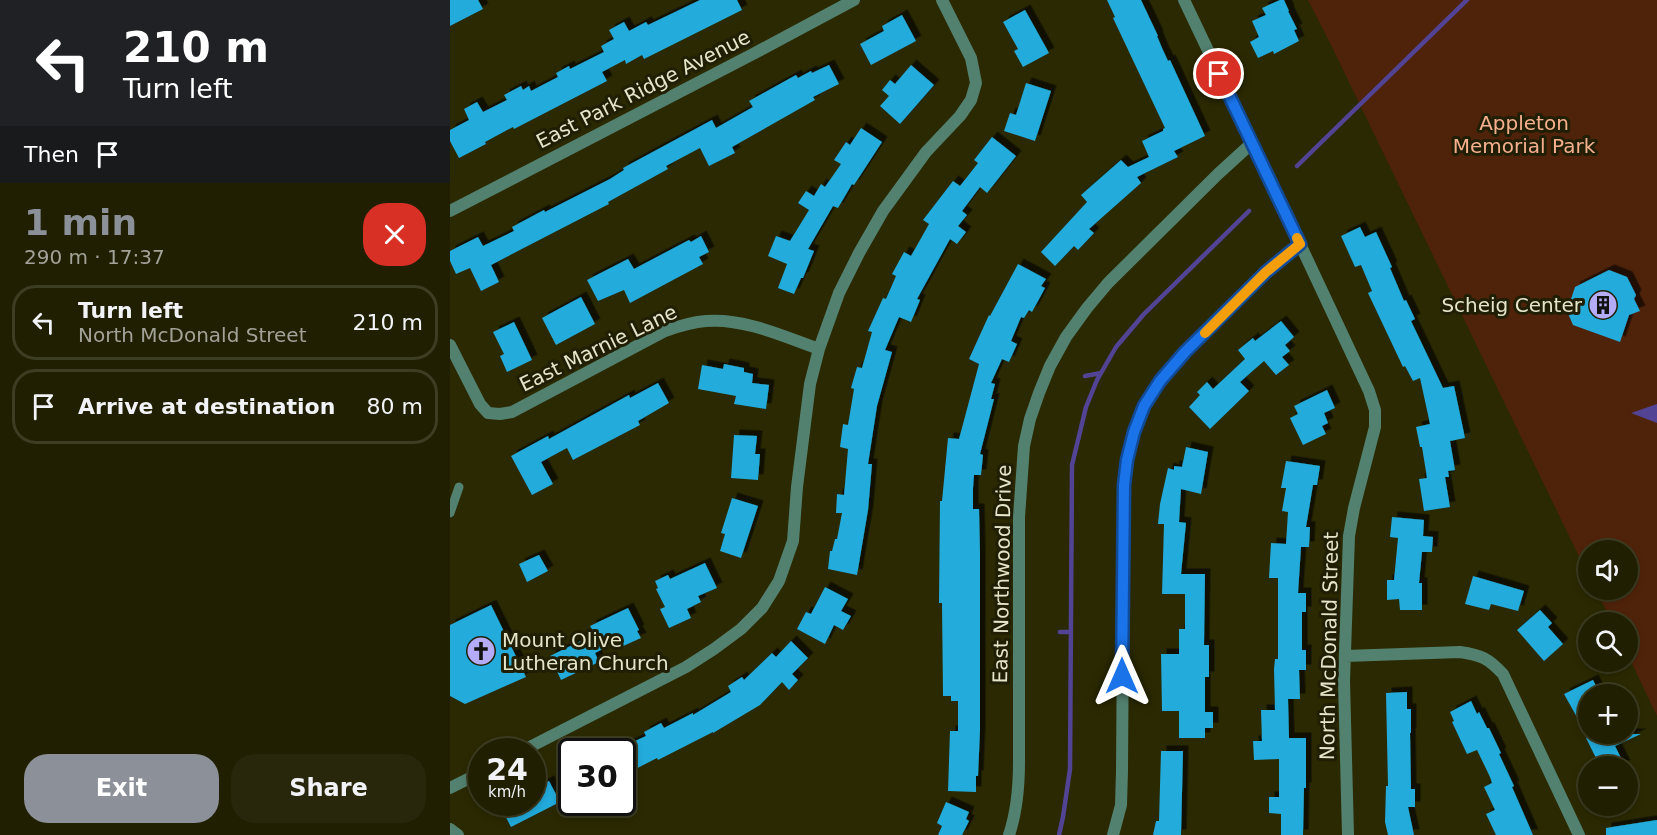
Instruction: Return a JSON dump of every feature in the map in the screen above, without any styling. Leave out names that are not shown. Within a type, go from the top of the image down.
[{"type":"street","name":"East Park Ridge Avenue","points":[[450,212],[854,0]]},
{"type":"street","points":[[546,739],[686,667],[741,629],[762,608],[779,580],[793,541],[810,384],[819,349],[839,293],[883,211],[926,152],[960,116],[971,100],[976,83],[971,58],[942,0]]},
{"type":"street","name":"North McDonald Street","points":[[1184,0],[1369,392],[1375,410],[1375,428],[1349,536],[1344,681],[1347,835]]},
{"type":"street","name":"East Northwood Drive","points":[[1009,835],[1015,816],[1020,762],[1019,517],[1024,446],[1039,393],[1050,366],[1066,337],[1108,283],[1252,143]]},
{"type":"street","points":[[1113,835],[1121,805],[1124,485],[1134,432],[1144,406],[1160,381],[1185,352],[1266,272],[1300,244]]},
{"type":"street","name":"East Marnie Lane","points":[[450,345],[480,404],[488,413],[500,414],[512,412],[684,324],[707,320],[732,322],[758,328],[819,349]]},
{"type":"street","points":[[1346,656],[1460,652],[1478,654],[1490,660],[1503,674],[1579,835]]},
{"type":"street","points":[[450,788],[468,779]]},
{"type":"street","points":[[450,829],[458,835]]},
{"type":"lane","points":[[450,513],[459,487]]},
{"type":"green space","name":"Appleton Memorial Park","points":[[1308,0],[1657,0],[1657,716],[1636,672],[1638,672],[1638,612],[1607,612],[1601,600],[1638,600],[1638,540],[1578,540],[1578,554]]},
{"type":"shaded area","points":[[1657,404],[1657,423],[1631,413]]},
{"type":"building","points":[[450,0],[478,0],[483,9],[450,26]]},
{"type":"building","points":[[700,0],[737,0],[742,10],[644,59],[642,55],[626,64],[625,60],[602,72],[607,81],[514,129],[513,127],[459,158],[450,141],[450,130],[469,120],[464,109],[477,102],[483,112],[507,100],[504,95],[521,86],[523,90],[529,86],[531,91],[558,77],[556,73],[569,66],[570,69],[604,52],[601,46],[614,39],[609,30],[624,22],[629,31],[646,22],[648,25]]},
{"type":"building","points":[[1107,0],[1141,0],[1205,136],[1174,151],[1178,157],[1137,177],[1141,183],[1089,229],[1094,233],[1078,250],[1074,246],[1055,266],[1041,252],[1087,202],[1081,195],[1121,160],[1128,167],[1149,157],[1142,141],[1165,128],[1113,18],[1115,17]]},
{"type":"building","points":[[1284,0],[1297,29],[1294,30],[1299,41],[1274,54],[1273,51],[1258,58],[1250,42],[1259,37],[1252,21],[1266,15],[1262,8]]},
{"type":"building","points":[[1025,10],[1049,53],[1023,67],[1014,51],[1018,49],[1003,22]]},
{"type":"building","points":[[902,15],[916,41],[871,65],[860,44],[884,31],[882,26]]},
{"type":"building","points":[[829,65],[839,84],[813,97],[815,100],[732,147],[735,153],[709,166],[700,148],[666,166],[668,169],[608,202],[609,204],[491,265],[499,282],[481,291],[470,268],[456,274],[450,261],[450,251],[478,237],[483,246],[514,231],[512,227],[610,179],[624,170],[623,168],[712,120],[716,128],[753,107],[749,101],[796,75],[798,78]]},
{"type":"building","points":[[911,65],[934,85],[900,124],[880,106],[889,96],[882,90],[890,80],[895,84]]},
{"type":"building","points":[[1026,83],[1051,91],[1035,141],[1004,131],[1010,113],[1016,115]]},
{"type":"building","points":[[861,128],[882,142],[838,208],[833,206],[808,249],[814,251],[794,294],[778,288],[787,264],[768,256],[776,236],[790,241],[809,210],[798,203],[806,191],[814,196],[821,184],[825,187],[841,164],[834,160],[846,142],[850,145]]},
{"type":"building","points":[[992,137],[1016,156],[987,193],[980,187],[962,211],[967,215],[958,226],[966,232],[957,244],[950,239],[917,299],[920,300],[911,322],[899,317],[885,350],[892,352],[877,406],[868,464],[872,464],[868,510],[857,575],[828,569],[830,551],[837,539],[842,513],[836,513],[837,494],[844,495],[848,449],[840,447],[843,424],[848,425],[854,389],[851,388],[857,367],[862,368],[872,332],[868,331],[883,298],[886,299],[896,276],[892,274],[904,252],[911,256],[929,224],[923,220],[953,181],[960,186],[978,163],[974,160]]},
{"type":"building","points":[[1360,227],[1365,237],[1376,232],[1404,301],[1406,300],[1415,319],[1411,321],[1443,388],[1454,386],[1465,438],[1450,441],[1455,470],[1448,471],[1449,477],[1445,477],[1450,507],[1424,511],[1419,479],[1427,478],[1416,427],[1430,424],[1420,378],[1413,381],[1405,366],[1403,367],[1368,293],[1372,291],[1361,265],[1355,267],[1341,236]]},
{"type":"building","points":[[701,236],[709,252],[699,257],[703,264],[630,303],[624,290],[598,301],[587,280],[628,259],[634,269]]},
{"type":"building","points":[[1018,264],[1046,279],[1041,286],[1045,288],[1032,312],[1029,310],[1024,318],[1021,317],[1011,341],[1017,344],[1009,362],[1002,359],[991,383],[995,384],[991,399],[994,399],[980,454],[983,455],[981,475],[974,475],[973,488],[973,509],[979,509],[980,554],[978,776],[976,776],[976,792],[948,791],[950,731],[958,731],[958,701],[951,701],[951,696],[943,696],[942,603],[939,603],[940,501],[942,501],[948,438],[959,439],[979,364],[969,359],[989,315]]},
{"type":"building","name":"Scheig Center","points":[[1609,270],[1627,277],[1636,295],[1634,299],[1640,311],[1629,315],[1620,342],[1573,325],[1567,311],[1575,287]]},
{"type":"building","points":[[581,297],[595,324],[556,345],[542,318]]},
{"type":"building","points":[[1281,321],[1294,337],[1285,345],[1290,351],[1282,357],[1289,365],[1276,375],[1264,361],[1240,382],[1249,391],[1210,429],[1189,407],[1200,395],[1197,392],[1207,382],[1213,389],[1245,359],[1238,350],[1253,338],[1255,341]]},
{"type":"building","points":[[514,322],[532,360],[507,372],[500,356],[504,354],[493,332]]},
{"type":"building","points":[[724,364],[744,368],[744,372],[753,374],[752,383],[769,385],[766,409],[734,404],[736,396],[698,389],[702,365],[723,369]]},
{"type":"building","points":[[658,383],[669,403],[638,421],[640,425],[573,460],[567,448],[541,462],[553,484],[532,495],[511,456],[548,436],[549,439],[629,395],[630,398]]},
{"type":"building","points":[[1327,390],[1335,408],[1324,413],[1328,423],[1322,426],[1326,434],[1303,445],[1290,418],[1298,414],[1294,406]]},
{"type":"building","points":[[734,435],[757,436],[755,454],[760,454],[758,480],[731,478]]},
{"type":"building","points":[[1186,447],[1208,452],[1201,494],[1181,489],[1179,522],[1186,523],[1181,574],[1205,574],[1204,645],[1209,645],[1209,677],[1205,677],[1205,712],[1213,712],[1213,728],[1205,728],[1205,738],[1179,738],[1179,711],[1162,711],[1161,654],[1179,654],[1179,629],[1185,629],[1185,594],[1162,594],[1164,524],[1158,524],[1168,468],[1174,470],[1174,466],[1182,467]]},
{"type":"building","points":[[1286,461],[1320,466],[1317,485],[1313,485],[1306,527],[1310,527],[1309,547],[1301,547],[1298,593],[1306,593],[1306,612],[1302,612],[1302,650],[1306,650],[1306,670],[1299,670],[1300,699],[1288,699],[1289,738],[1306,738],[1303,835],[1281,835],[1281,814],[1269,813],[1269,797],[1279,797],[1279,759],[1254,760],[1253,741],[1262,741],[1261,710],[1275,710],[1274,669],[1275,659],[1278,659],[1278,578],[1269,578],[1271,543],[1286,544],[1288,512],[1282,511],[1286,488],[1281,488]]},
{"type":"building","points":[[732,498],[758,506],[741,558],[720,551],[725,534],[721,533]]},
{"type":"building","points":[[1392,517],[1424,520],[1423,536],[1433,537],[1432,552],[1422,552],[1419,583],[1422,583],[1422,610],[1400,610],[1399,599],[1387,600],[1387,580],[1394,580],[1398,538],[1390,537]]},
{"type":"building","points":[[539,555],[548,571],[527,582],[519,564]]},
{"type":"building","points":[[705,563],[717,588],[698,596],[701,602],[687,609],[691,618],[669,628],[660,609],[665,607],[656,589],[658,588],[655,581],[668,575],[670,579]]},
{"type":"building","points":[[1473,576],[1524,591],[1518,611],[1491,604],[1489,610],[1465,604]]},
{"type":"building","points":[[825,587],[848,599],[841,611],[851,616],[843,630],[834,625],[825,644],[797,629],[806,612],[811,614]]},
{"type":"building","name":"Mount Olive Lutheran Church","points":[[491,605],[526,677],[465,704],[450,696],[450,625]]},
{"type":"building","points":[[628,608],[641,638],[621,647],[618,641],[595,653],[599,662],[561,680],[550,656],[595,634],[590,626]]},
{"type":"building","points":[[1540,610],[1552,623],[1548,627],[1563,644],[1544,661],[1517,630]]},
{"type":"building","points":[[791,641],[808,658],[792,674],[798,680],[789,690],[782,682],[760,705],[713,733],[636,769],[636,741],[646,736],[644,732],[661,723],[664,728],[693,713],[693,715],[731,692],[728,686],[742,677],[744,680],[772,653],[776,657]]},
{"type":"building","points":[[1578,687],[1578,719],[1564,694]]},
{"type":"building","points":[[1407,692],[1407,709],[1411,709],[1411,789],[1415,789],[1415,807],[1408,807],[1414,835],[1388,835],[1385,822],[1386,786],[1388,786],[1386,693]]},
{"type":"building","points":[[1471,701],[1477,714],[1479,712],[1489,728],[1501,753],[1499,754],[1533,835],[1496,835],[1486,814],[1495,810],[1484,787],[1492,783],[1490,777],[1477,750],[1467,754],[1452,722],[1454,721],[1450,712]]},
{"type":"building","points":[[1589,744],[1619,744],[1615,746],[1620,756],[1595,756]]},
{"type":"building","points":[[1161,751],[1183,751],[1181,835],[1153,835],[1156,821],[1159,821]]},
{"type":"building","points":[[549,781],[558,798],[558,803],[546,809],[546,782]]},
{"type":"building","points":[[946,802],[969,812],[966,819],[969,821],[962,835],[938,835],[942,826],[937,823]]},
{"type":"building","points":[[505,816],[533,816],[511,827]]},
{"type":"building","points":[[1657,820],[1657,835],[1606,835],[1606,828]]},
{"type":"waterway","points":[[1297,166],[1467,0]]},
{"type":"waterway","points":[[1059,835],[1070,769],[1072,465],[1086,407],[1097,380],[1116,347],[1144,314],[1249,211]]},
{"type":"waterway","points":[[1085,376],[1101,373]]},
{"type":"waterway","points":[[1060,632],[1070,632]]},
{"type":"slow traffic","points":[[1205,333],[1266,272],[1300,244],[1297,238]]},
{"type":"place","name":"Scheig Center","points":[[1603,305]]},
{"type":"place","name":"Mount Olive Lutheran Church","points":[[481,651]]},
{"type":"route","points":[[1122,676],[1122,509],[1127,460],[1144,406],[1160,381],[1185,352],[1266,272],[1300,244],[1219,74]]}]
